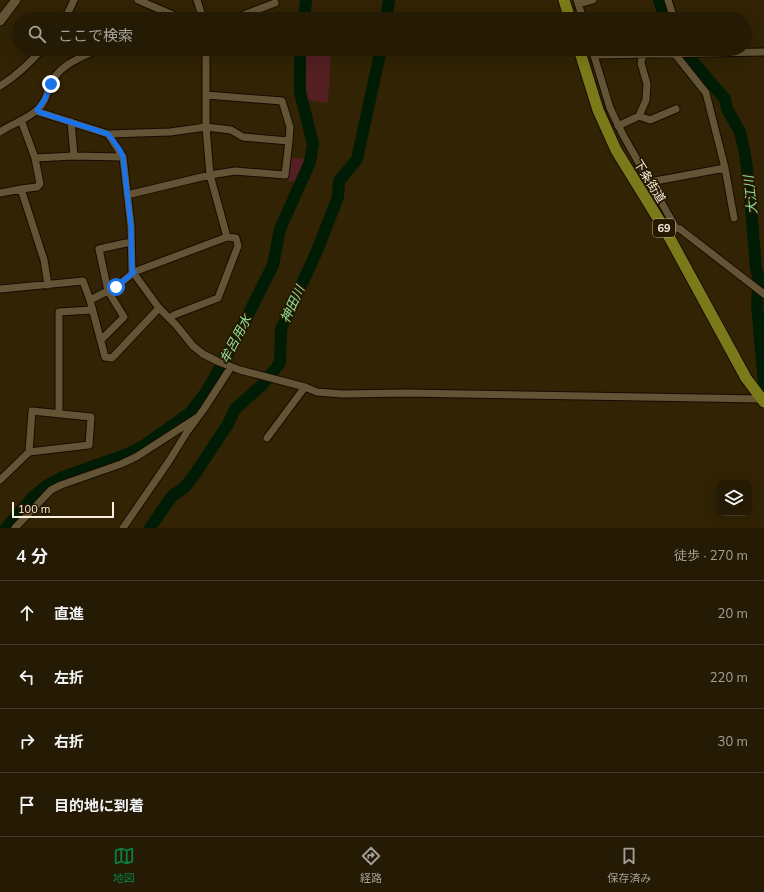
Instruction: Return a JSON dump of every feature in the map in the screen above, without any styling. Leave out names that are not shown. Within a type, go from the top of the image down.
[{"type":"main road","points":[[564,0],[568,12]]},
{"type":"main road","name":"下条街道","points":[[581,56],[598,110],[609,135],[642,193],[671,230],[746,378],[763,401]]},
{"type":"street","points":[[0,21],[16,0]]},
{"type":"street","points":[[68,12],[74,0]]},
{"type":"street","points":[[138,0],[155,3],[170,12]]},
{"type":"street","points":[[197,0],[201,12]]},
{"type":"street","points":[[581,12],[578,2],[593,0]]},
{"type":"street","points":[[668,0],[672,12]]},
{"type":"street","points":[[251,12],[275,3]]},
{"type":"street","points":[[752,52],[764,52]]},
{"type":"street","points":[[0,86],[12,78],[36,56]]},
{"type":"street","points":[[1,128],[21,120],[37,110],[45,99],[58,71],[83,56]]},
{"type":"street","points":[[206,56],[206,127],[210,175],[227,237]]},
{"type":"street","points":[[594,56],[606,99],[618,126],[651,184],[671,230],[680,229],[763,293]]},
{"type":"street","points":[[618,126],[639,116],[643,108],[647,92],[641,63],[643,56]]},
{"type":"street","points":[[677,56],[706,93],[725,168],[734,218]]},
{"type":"street","points":[[127,195],[210,175],[235,171],[285,175],[290,127],[282,101],[206,95]]},
{"type":"street","points":[[639,116],[650,120],[676,109]]},
{"type":"street","points":[[37,110],[39,112],[108,134],[170,132],[206,127],[230,130],[243,137],[289,141]]},
{"type":"street","points":[[0,193],[37,187],[40,184],[35,158],[21,120]]},
{"type":"street","points":[[71,122],[74,156]]},
{"type":"street","points":[[108,134],[123,157],[131,243],[132,271],[158,308],[170,318],[193,346],[203,354],[219,362],[240,370],[317,392],[342,394],[406,393],[763,401]]},
{"type":"street","points":[[35,158],[74,156],[123,157]]},
{"type":"street","points":[[642,193],[651,184],[725,168]]},
{"type":"street","points":[[21,189],[44,260],[48,285]]},
{"type":"street","points":[[90,300],[116,287],[134,272],[227,237],[236,238],[238,246],[218,298],[174,315],[170,318]]},
{"type":"street","points":[[100,339],[103,338],[124,317],[108,291],[99,249],[131,243]]},
{"type":"street","points":[[0,289],[83,281],[90,300],[105,357],[112,358],[158,308]]},
{"type":"street","points":[[59,414],[59,312],[92,310]]},
{"type":"street","points":[[123,528],[169,461],[230,366]]},
{"type":"street","points":[[267,438],[303,387]]},
{"type":"street","points":[[0,480],[29,452],[89,445],[91,417],[32,411],[29,452]]},
{"type":"street","points":[[15,528],[51,490],[136,457],[198,417]]},
{"type":"shaded area","points":[[306,56],[331,56],[328,103],[308,100],[304,91]]},
{"type":"shaded area","points":[[290,157],[306,159],[306,164],[297,182],[288,181]]},
{"type":"waterway","name":"牟呂用水","points":[[305,12],[306,0]]},
{"type":"waterway","name":"神田川","points":[[387,12],[389,0]]},
{"type":"waterway","name":"大江川","points":[[659,0],[663,12]]},
{"type":"waterway","name":"牟呂用水","points":[[6,528],[33,497],[46,486],[63,477],[128,454],[145,445],[190,413],[207,391],[235,341],[273,265],[280,229],[310,162],[313,144],[300,92],[300,56]]},
{"type":"waterway","name":"神田川","points":[[150,528],[172,496],[185,487],[195,474],[228,424],[235,409],[262,385],[280,363],[281,329],[317,251],[338,197],[339,181],[357,159],[379,56]]},
{"type":"waterway","name":"大江川","points":[[688,56],[725,99],[727,109],[740,132],[745,154],[756,268],[760,284],[758,289],[757,304],[764,384]]},
{"type":"route","points":[[51,84],[45,99],[37,110],[39,112],[108,134],[120,150],[123,157],[131,226],[132,271],[134,272],[124,282],[116,287]]}]
